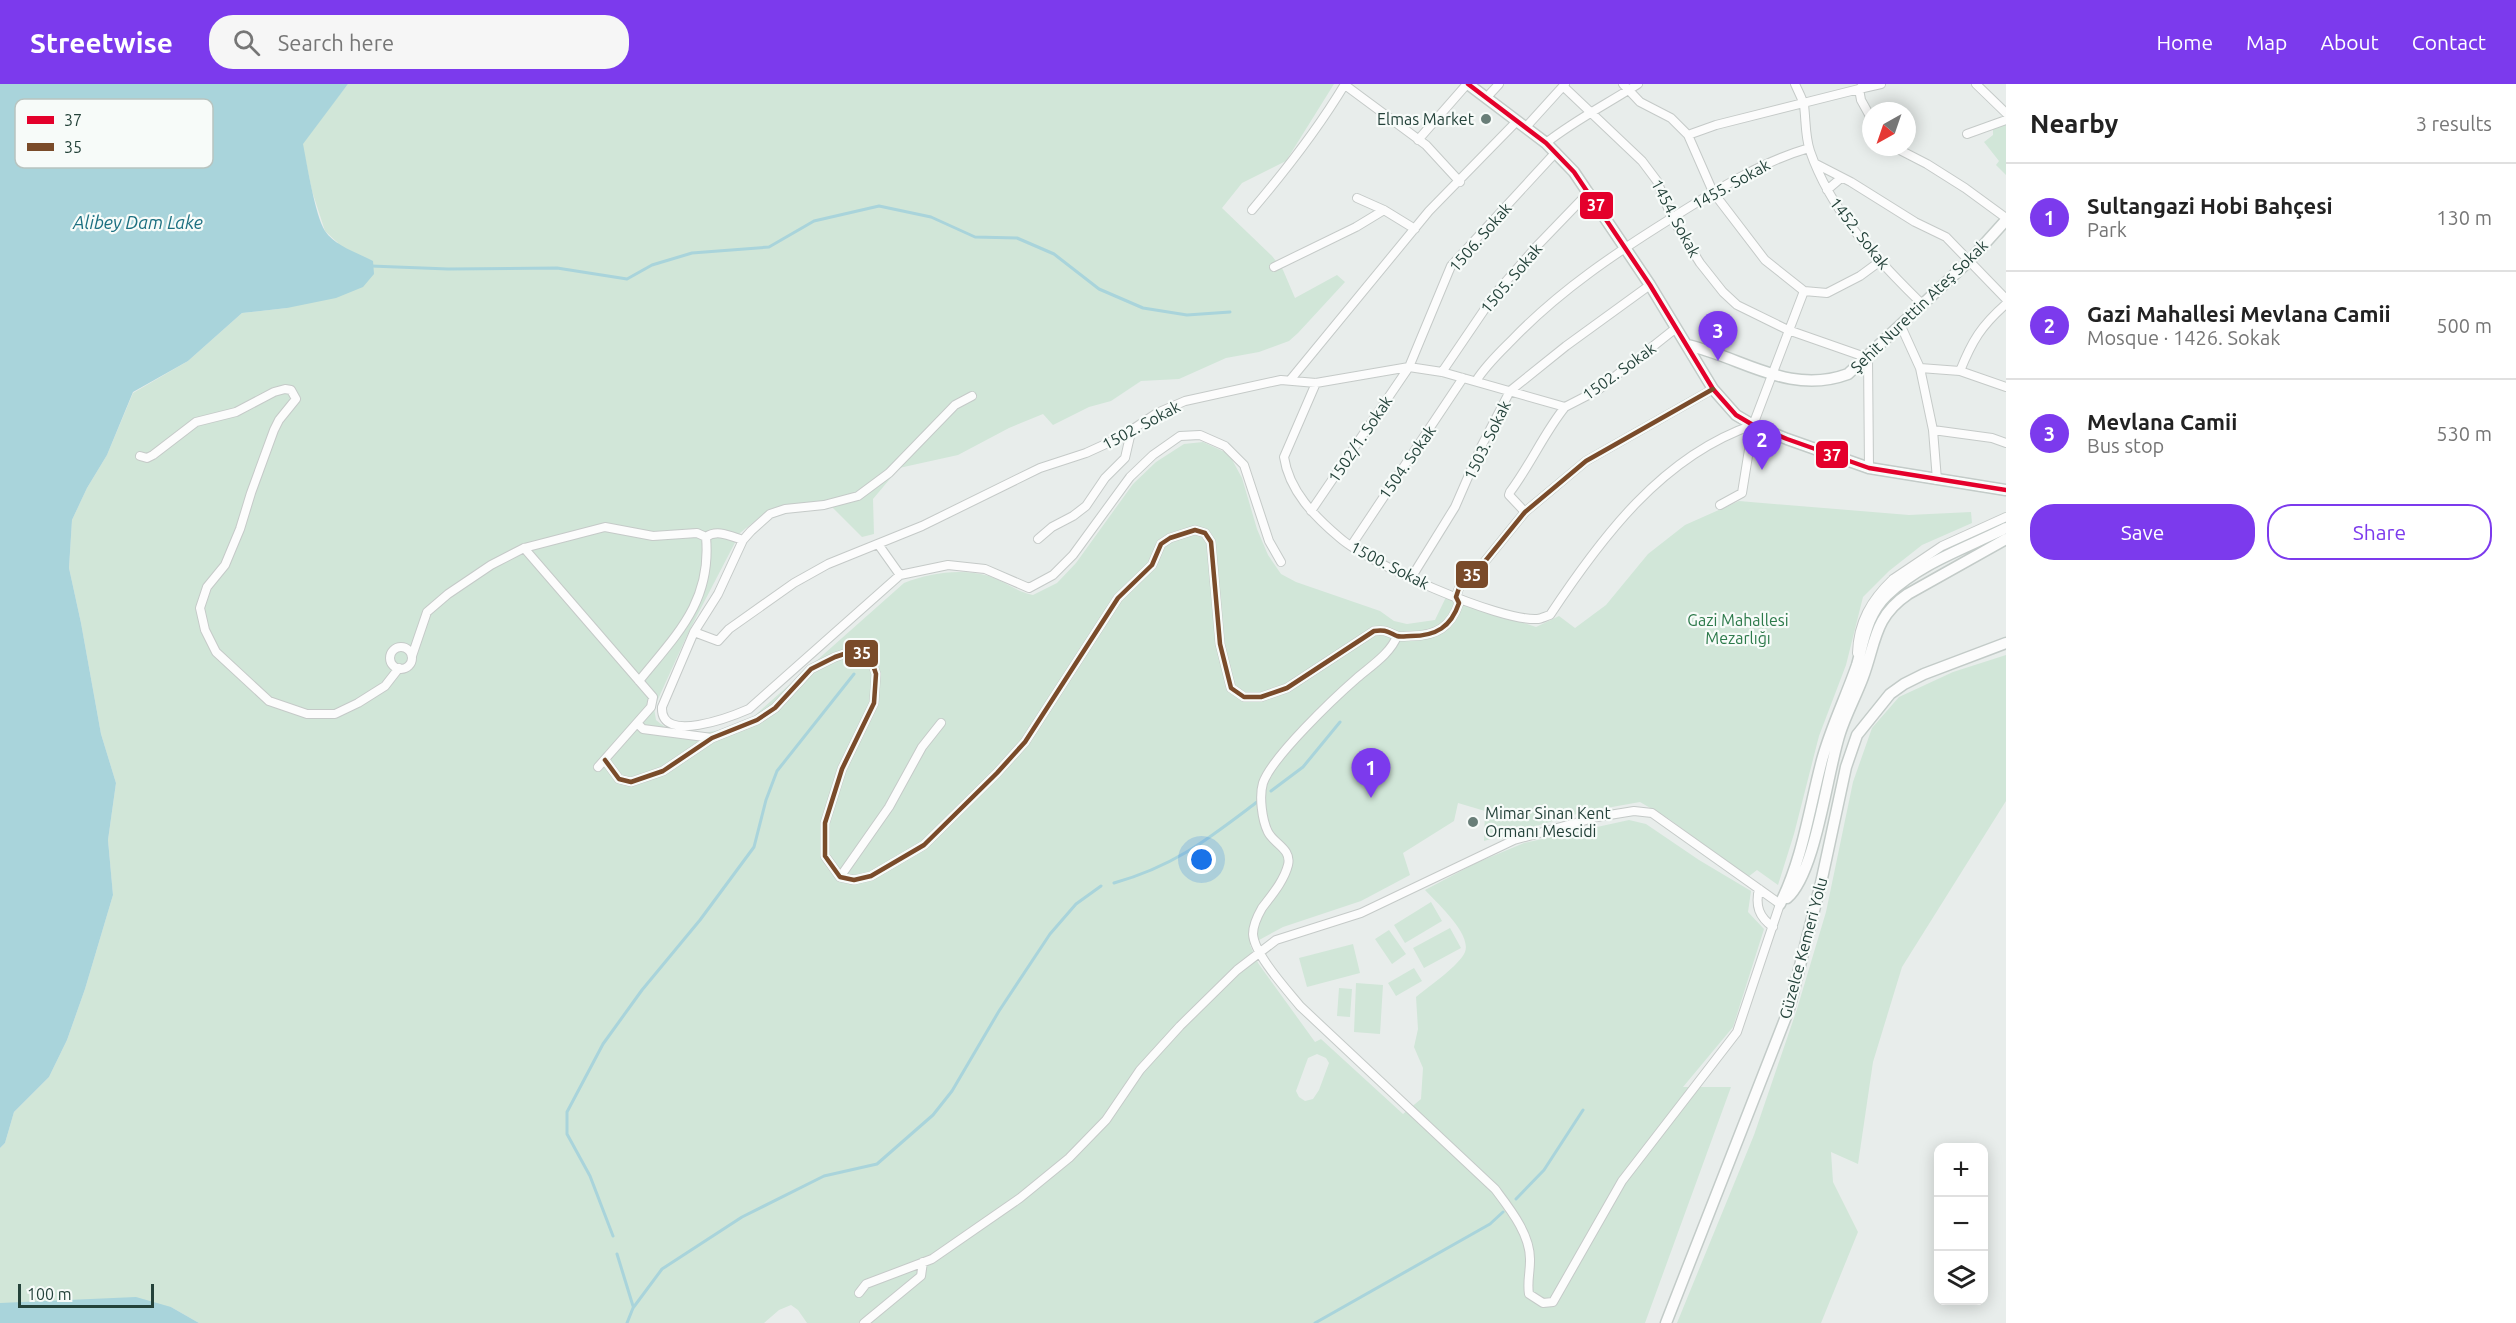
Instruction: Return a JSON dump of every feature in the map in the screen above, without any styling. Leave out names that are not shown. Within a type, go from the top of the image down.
[{"type":"main road","points":[[1467,84],[1557,152],[1589,192],[1626,247],[1713,389],[1736,415],[1753,425],[1869,468],[2006,489]]},
{"type":"main road","name":"Şehit Nurettin Ateş Sokak","points":[[1687,345],[1703,348],[1771,376],[1829,381],[1848,374],[1868,358],[1900,324],[1970,260],[2006,219]]},
{"type":"main road","points":[[1780,904],[1797,866],[1825,750],[1856,667],[1871,615],[1898,580],[1936,559],[2006,528]]},
{"type":"main road","points":[[1780,904],[1793,893],[1801,882],[1839,735],[1864,676],[1878,629],[1888,610],[1916,589],[2006,539]]},
{"type":"main road","points":[[1898,580],[1916,589]]},
{"type":"main road","name":"Güzelce Kemeri Yolu","points":[[1666,1323],[1789,1009],[1821,883],[1846,767],[1857,735],[1890,694],[1904,684],[1924,674],[2006,643]]},
{"type":"street","points":[[1252,210],[1291,165],[1345,84],[1418,140],[1460,182]]},
{"type":"street","points":[[1418,140],[1467,84]]},
{"type":"street","points":[[1487,97],[1499,84]]},
{"type":"street","points":[[1546,143],[1626,87],[1638,84]]},
{"type":"street","name":"1452. Sokak","points":[[1794,84],[1804,104],[1809,148],[1827,190],[1879,262],[1922,304]]},
{"type":"street","points":[[1688,135],[1716,125],[1881,84]]},
{"type":"street","points":[[1976,84],[2006,113]]},
{"type":"street","points":[[1291,380],[1429,211],[1564,85]]},
{"type":"street","name":"1454. Sokak","points":[[1564,85],[1642,161],[1657,181],[1672,218],[1700,263],[1737,304],[1788,330],[1868,358]]},
{"type":"street","points":[[1626,87],[1640,102],[1671,118],[1688,135],[1713,192],[1765,260],[1804,291],[1827,293],[1860,276],[1879,262]]},
{"type":"street","points":[[1862,87],[1862,102]]},
{"type":"street","points":[[1967,134],[2006,120]]},
{"type":"street","name":"1455. Sokak","points":[[1476,381],[1484,369],[1541,310],[1626,247],[1713,192],[1781,156],[1809,148]]},
{"type":"street","name":"1506. Sokak","points":[[1409,367],[1451,266],[1557,152]]},
{"type":"street","points":[[1910,156],[1936,170],[2006,219]]},
{"type":"street","points":[[1815,163],[1851,182],[1914,222],[1946,237],[2006,299]]},
{"type":"street","points":[[1827,190],[1841,178]]},
{"type":"street","name":"1505. Sokak","points":[[1442,372],[1495,294],[1589,192]]},
{"type":"street","points":[[1357,198],[1384,210],[1415,229]]},
{"type":"street","points":[[1274,267],[1340,236],[1384,210]]},
{"type":"street","name":"1503. Sokak","points":[[1412,578],[1455,507],[1482,445],[1510,391],[1566,346],[1650,285]]},
{"type":"street","points":[[1720,505],[1742,493],[1753,425],[1804,291]]},
{"type":"street","points":[[1960,371],[1977,333],[2006,304]]},
{"type":"street","points":[[1900,324],[1920,368],[1933,430],[1937,480]]},
{"type":"street","name":"1502. Sokak","points":[[694,632],[717,641],[729,629],[794,583],[828,564],[922,526],[1040,468],[1086,453],[1131,432],[1157,413],[1185,401],[1244,386],[1291,380],[1316,382],[1409,367],[1442,372],[1565,406],[1604,386],[1676,328]]},
{"type":"street","points":[[1868,358],[1869,468]]},
{"type":"street","name":"1502/1. Sokak","points":[[1311,511],[1409,367]]},
{"type":"street","points":[[1920,368],[1960,371],[2006,387]]},
{"type":"street","name":"1504. Sokak","points":[[1351,546],[1463,378]]},
{"type":"street","name":"1500. Sokak","points":[[1316,382],[1284,457],[1293,487],[1311,511],[1351,546],[1412,578],[1490,610],[1538,619],[1550,615],[1614,526],[1670,471],[1731,432],[1753,425]]},
{"type":"street","points":[[605,760],[619,779],[631,782],[663,771],[712,738],[757,720],[775,708],[811,669],[856,650],[871,659],[876,674],[874,703],[842,769],[825,823],[825,856],[840,877],[854,880],[871,876],[924,845],[1025,742],[1118,598],[1147,571],[1161,544],[1170,538],[1195,530],[1206,533],[1211,542],[1220,644],[1231,688],[1244,697],[1261,697],[1287,688],[1374,631],[1389,630],[1397,636],[1422,636],[1439,631],[1449,623],[1456,611],[1459,603],[1456,597],[1459,588],[1482,566],[1525,512],[1586,461],[1713,389]]},
{"type":"street","points":[[140,456],[147,458],[153,455],[196,422],[236,412],[274,392],[291,390],[296,399],[274,430],[250,493],[240,529],[225,565],[207,587],[200,608],[205,630],[216,651],[269,701],[307,714],[335,714],[385,686],[399,668],[409,666],[428,612],[447,594],[491,565],[524,548],[605,527],[653,536],[697,533],[706,537]]},
{"type":"street","points":[[972,396],[955,405],[889,473],[858,496],[824,505],[785,509],[770,514],[742,540],[718,594],[694,632],[662,707],[665,719],[678,726],[693,726],[725,720],[749,709],[900,575],[948,565],[985,569],[1029,588],[1053,575],[1073,555],[1130,477],[1153,455],[1180,436],[1200,435],[1225,446],[1244,465],[1269,541],[1281,562]]},
{"type":"street","points":[[1525,512],[1509,495],[1510,492],[1565,406]]},
{"type":"street","points":[[1933,430],[1992,438],[2006,443]]},
{"type":"street","points":[[1130,477],[1125,458],[1131,432]]},
{"type":"street","points":[[1038,539],[1052,527],[1086,506],[1105,478],[1125,458]]},
{"type":"street","points":[[1898,580],[1942,546],[2006,517]]},
{"type":"street","points":[[706,537],[711,533],[719,533],[742,540]]},
{"type":"street","points":[[639,681],[687,621],[704,586],[708,558],[706,537]]},
{"type":"street","points":[[878,544],[900,575]]},
{"type":"street","points":[[524,548],[653,697],[654,703],[598,767]]},
{"type":"street","points":[[860,1293],[866,1284],[923,1262],[955,1244],[1020,1198],[1069,1158],[1106,1120],[1140,1070],[1175,1032],[1237,970],[1260,951],[1276,940],[1361,913],[1514,840],[1597,817],[1634,811],[1652,813],[1780,904],[1737,1032],[1622,1181],[1553,1302],[1543,1303],[1529,1294],[1527,1282],[1530,1260],[1527,1242],[1509,1208],[1494,1189],[1300,1006],[1260,951],[1253,935],[1258,914],[1280,882],[1288,864],[1287,852],[1268,833],[1264,821],[1262,786],[1267,774],[1294,741],[1343,690],[1389,650],[1397,636]]},
{"type":"street","points":[[399,668],[391,661],[393,650],[400,647],[406,648],[412,656]]},
{"type":"street","points":[[637,723],[643,729],[712,738]]},
{"type":"street","points":[[840,877],[889,807],[922,747],[941,723]]},
{"type":"street","points":[[1759,889],[1757,905],[1760,915],[1773,927]]},
{"type":"street","points":[[864,1323],[921,1276],[923,1262]]},
{"type":"green space","name":"Gazi Mahallesi Mezarlığı","points":[[348,84],[1334,84],[1286,161],[1242,183],[1222,208],[1272,256],[1283,270],[1295,298],[1337,275],[1345,282],[1298,333],[1289,341],[1259,352],[1226,358],[1179,379],[1141,381],[1111,401],[1089,407],[1053,425],[1043,414],[1009,428],[958,455],[899,468],[873,499],[874,534],[862,537],[826,501],[770,509],[740,533],[689,631],[654,708],[656,720],[667,728],[679,732],[691,734],[716,731],[753,717],[904,583],[935,574],[968,572],[989,576],[1033,595],[1057,583],[1076,563],[1133,484],[1156,462],[1184,444],[1203,442],[1229,454],[1242,478],[1257,529],[1268,555],[1281,574],[1296,582],[1380,611],[1394,621],[1407,624],[1435,620],[1446,597],[1536,627],[1559,616],[1575,628],[1606,605],[1648,554],[1685,525],[1739,501],[1909,515],[1971,512],[1972,523],[1922,545],[1889,571],[1863,597],[1846,665],[1819,736],[1794,834],[1778,885],[1757,870],[1748,877],[1669,819],[1640,802],[1584,812],[1484,841],[1485,811],[1458,803],[1454,821],[1403,853],[1410,875],[1361,901],[1283,927],[1250,945],[1258,963],[1315,1042],[1321,1039],[1403,1114],[1421,1099],[1423,1068],[1414,1047],[1418,1029],[1416,997],[1457,963],[1465,952],[1466,945],[1452,919],[1425,890],[1476,863],[1524,843],[1629,820],[1646,824],[1699,860],[1751,891],[1748,912],[1764,929],[1733,1027],[1683,1087],[1731,1087],[1645,1323],[807,1323],[798,1310],[791,1305],[779,1310],[764,1323],[199,1323],[171,1307],[0,1303],[0,1148],[5,1143],[14,1112],[49,1077],[67,1040],[113,895],[108,840],[116,783],[101,734],[69,568],[72,520],[87,488],[107,455],[133,393],[188,361],[242,313],[287,308],[338,243],[325,231],[312,191],[302,143]],"holes":[[[1317,1054],[1326,1058],[1329,1063],[1319,1090],[1313,1099],[1305,1101],[1296,1091],[1308,1058]]]},
{"type":"green space","points":[[2006,122],[2006,175],[1996,165],[1999,161],[1984,142],[1993,135],[1993,126]]},
{"type":"green space","points":[[2006,655],[2006,801],[1902,967],[1873,1062],[1858,1164],[1831,1152],[1833,1182],[1858,1232],[1821,1323],[1677,1323],[1754,1135],[1797,1009],[1826,912],[1853,782],[1872,728],[1899,697],[1953,672]]},
{"type":"green space","points":[[1431,902],[1442,921],[1405,943],[1394,925]]},
{"type":"green space","points":[[1450,928],[1461,948],[1424,968],[1413,948]]},
{"type":"green space","points":[[1389,930],[1406,954],[1392,964],[1375,939]]},
{"type":"green space","points":[[1353,944],[1360,973],[1307,987],[1299,958]]},
{"type":"green space","points":[[1414,968],[1422,981],[1396,996],[1388,983]]},
{"type":"green space","points":[[1356,983],[1383,985],[1380,1034],[1354,1032]]},
{"type":"green space","points":[[1339,988],[1352,989],[1350,1017],[1337,1016]]},
{"type":"water","name":"Alibey Dam Lake","points":[[0,84],[348,84],[303,144],[315,202],[325,231],[341,245],[373,261],[374,274],[363,287],[336,298],[287,308],[242,313],[188,361],[133,392],[107,455],[87,488],[72,520],[69,568],[101,734],[116,783],[108,840],[113,895],[67,1040],[49,1077],[14,1112],[5,1143],[0,1148]]},
{"type":"water","points":[[136,1297],[171,1307],[199,1323],[0,1323],[0,1303]]},
{"type":"waterway","points":[[371,266],[448,269],[557,268],[627,279],[652,265],[692,253],[769,247],[814,221],[879,206],[931,217],[975,237],[1017,238],[1054,254],[1099,289],[1143,308],[1187,315],[1230,312]]},
{"type":"waterway","points":[[613,1236],[590,1176],[567,1134],[567,1112],[603,1044],[642,990],[700,920],[754,847],[766,800],[777,771],[854,674]]},
{"type":"waterway","points":[[1271,791],[1303,767],[1340,722]]},
{"type":"waterway","points":[[1114,883],[1173,860],[1257,802]]},
{"type":"waterway","points":[[627,1323],[633,1308],[662,1269],[742,1217],[824,1176],[877,1164],[933,1115],[952,1091],[999,1011],[1050,934],[1076,904],[1101,886]]},
{"type":"waterway","points":[[1516,1199],[1544,1170],[1583,1110]]},
{"type":"waterway","points":[[1315,1323],[1490,1224],[1503,1212]]},
{"type":"waterway","points":[[617,1254],[633,1306]]},
{"type":"transit line","name":"37","points":[[1468,84],[1546,143],[1574,172],[1650,285],[1713,389],[1736,415],[1753,425],[1787,439],[1869,468],[2006,490]]},
{"type":"transit line","name":"35","points":[[605,760],[619,779],[631,782],[663,771],[712,738],[757,720],[775,708],[811,669],[856,650],[871,659],[876,674],[874,703],[842,769],[825,823],[825,856],[840,877],[854,880],[871,876],[924,845],[1025,742],[1118,598],[1152,565],[1161,544],[1170,538],[1195,530],[1205,533],[1211,542],[1220,644],[1231,688],[1244,697],[1261,697],[1287,688],[1374,631],[1389,632],[1397,636],[1420,636],[1435,632],[1447,624],[1459,603],[1456,597],[1459,588],[1482,565],[1525,512],[1586,461],[1713,389]]},
{"type":"place","name":"Elmas Market","points":[[1486,119]]},
{"type":"place","name":"Mevlana Camii","points":[[1718,361]]},
{"type":"place","name":"Gazi Mahallesi Mevlana Camii","points":[[1762,470]]},
{"type":"place","name":"Sultangazi Hobi Bahçesi","points":[[1371,798]]},
{"type":"place","name":"Mimar Sinan Kent Ormanı Mescidi","points":[[1473,822]]}]
